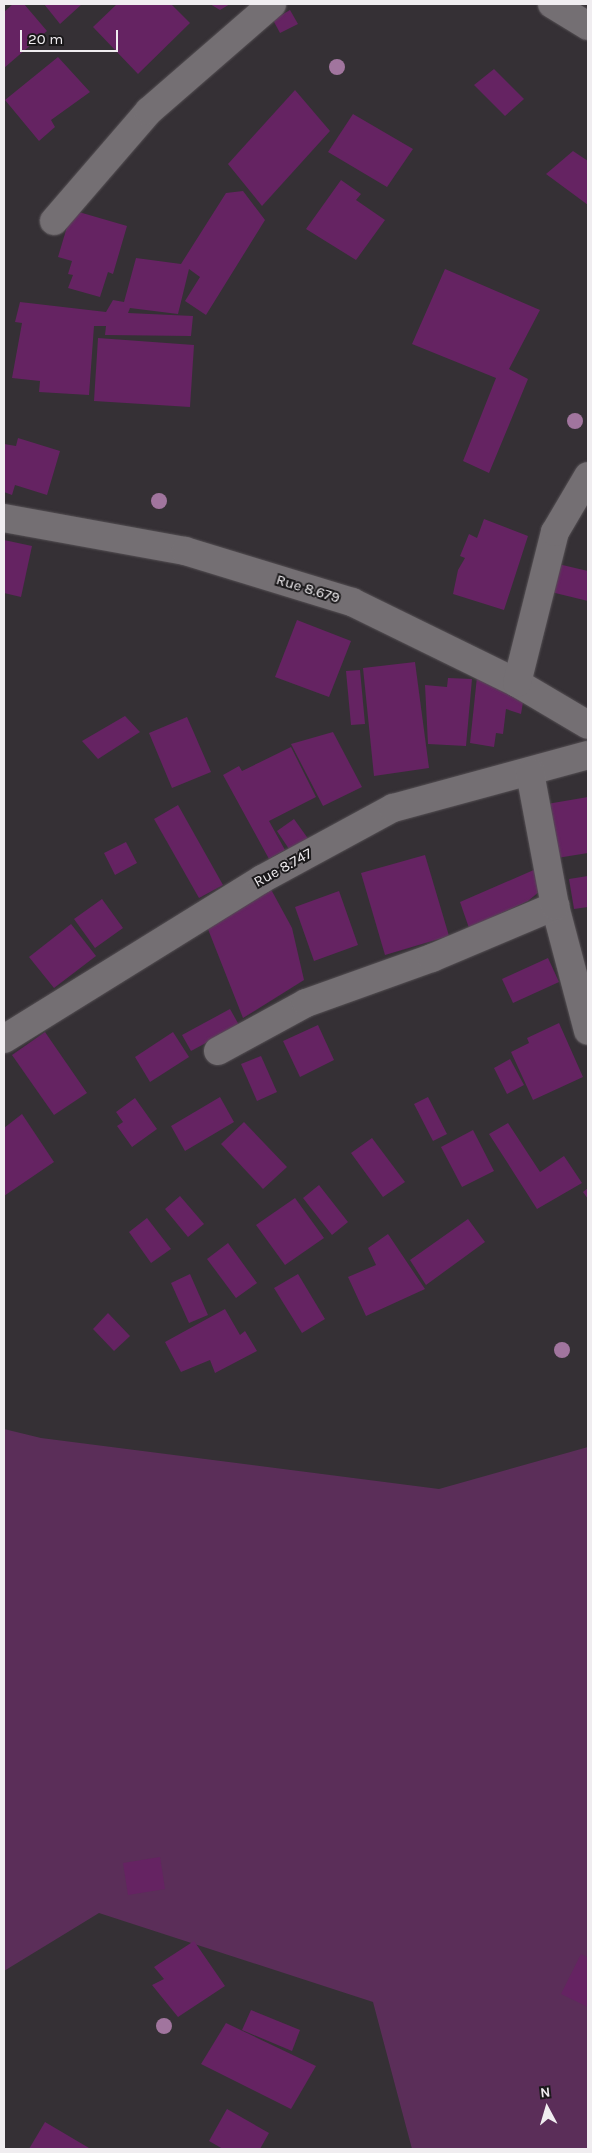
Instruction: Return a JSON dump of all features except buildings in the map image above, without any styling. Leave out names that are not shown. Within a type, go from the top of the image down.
[{"type":"street","points":[[54,221],[149,112],[272,4]]},
{"type":"street","points":[[552,4],[588,26]]},
{"type":"street","points":[[517,683],[555,532],[588,476]]},
{"type":"street","name":"Rue 8.679","points":[[4,518],[185,550],[352,602],[517,683],[588,725]]},
{"type":"street","name":"Rue 8.747","points":[[4,1039],[262,879],[392,808],[588,755]]},
{"type":"street","points":[[530,772],[555,906],[588,1030]]},
{"type":"street","points":[[218,1051],[306,1003],[432,958],[555,906]]},
{"type":"shaded area","points":[[4,1429],[41,1438],[439,1489],[588,1447],[588,2149],[412,2149],[373,2002],[99,1913],[4,1971]]}]
